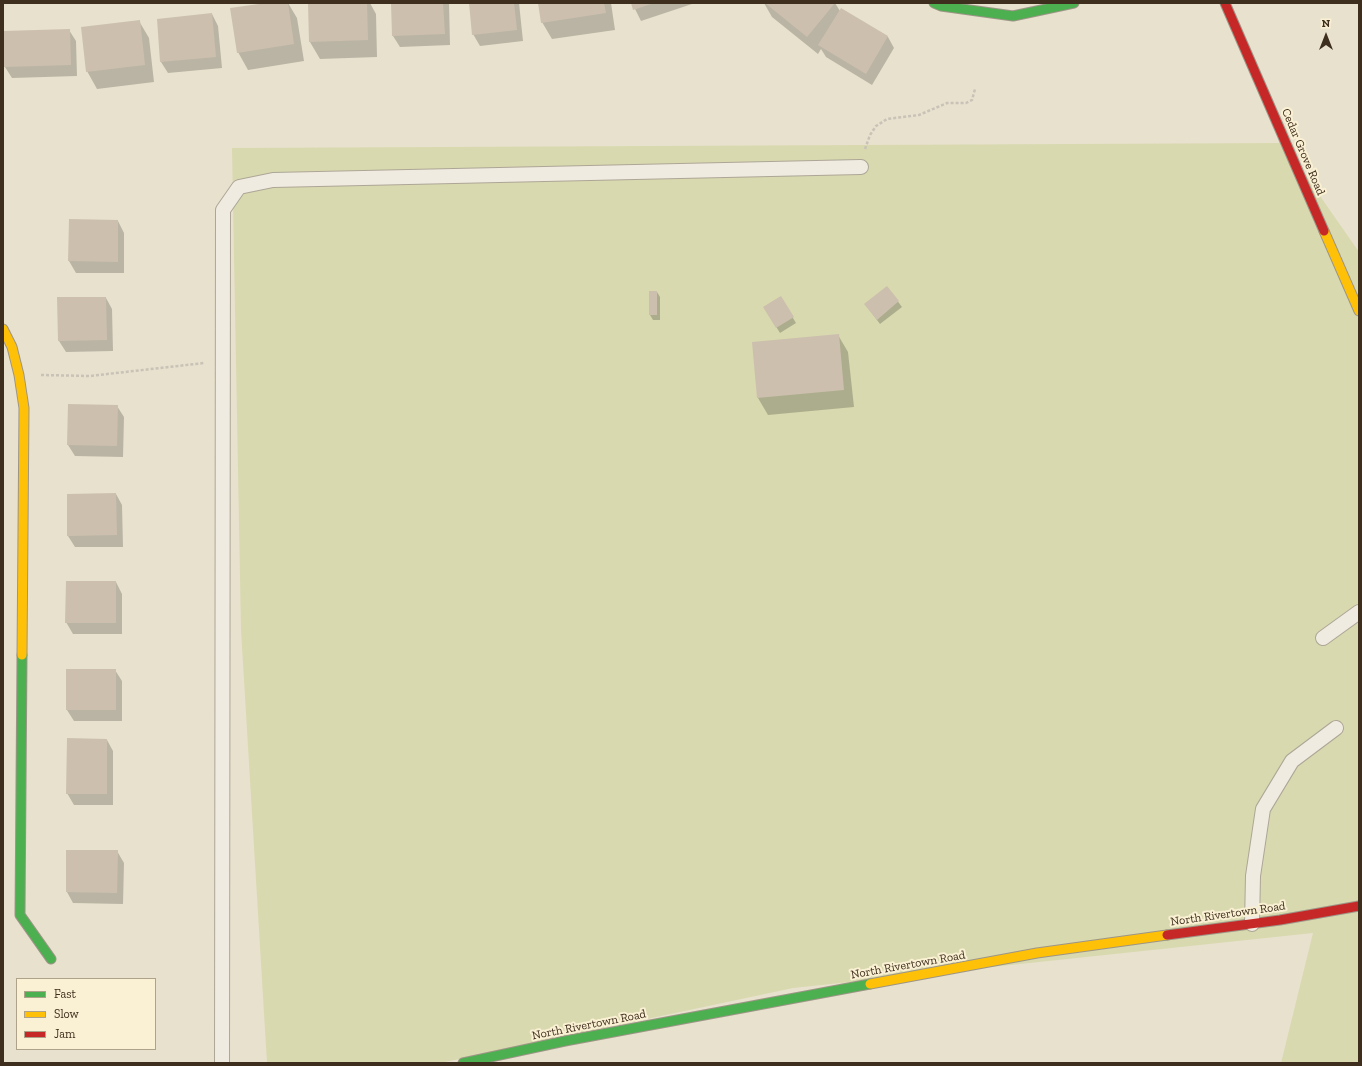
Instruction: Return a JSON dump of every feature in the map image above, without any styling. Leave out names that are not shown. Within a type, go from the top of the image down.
[{"type":"street","points":[[934,3],[941,6],[1013,16],[1074,3]]},
{"type":"street","name":"Cedar Grove Road","points":[[1225,3],[1359,311]]},
{"type":"street","points":[[3,329],[12,347],[19,375],[24,408],[20,915],[51,959]]},
{"type":"street","name":"North Rivertown Road","points":[[463,1063],[565,1041],[1037,953],[1252,924],[1359,906]]},
{"type":"lane","points":[[222,1063],[224,210],[239,187],[273,180],[861,167]]},
{"type":"lane","points":[[1323,638],[1359,612]]},
{"type":"lane","points":[[1252,924],[1253,876],[1263,809],[1292,761],[1336,728]]},
{"type":"path","points":[[861,167],[862,155],[870,135],[876,126],[887,119],[918,115],[947,103],[966,103],[972,100],[975,89]]},
{"type":"path","points":[[19,375],[90,376],[223,361]]},
{"type":"green space","points":[[1283,143],[1359,252],[1359,1063],[1281,1063],[1313,933],[793,988],[440,1063],[267,1063],[241,630],[232,148]]},
{"type":"building","points":[[266,3],[288,3],[294,44],[237,53],[230,8]]},
{"type":"building","points":[[308,3],[367,3],[368,40],[309,42]]},
{"type":"building","points":[[391,3],[443,3],[445,34],[392,36]]},
{"type":"building","points":[[469,3],[514,3],[517,30],[472,35]]},
{"type":"building","points":[[538,3],[604,3],[606,13],[541,23]]},
{"type":"building","points":[[631,3],[654,3],[633,10]]},
{"type":"building","points":[[765,3],[835,3],[807,37]]},
{"type":"building","points":[[841,8],[888,36],[866,74],[818,45]]},
{"type":"building","points":[[212,13],[216,57],[160,62],[157,19]]},
{"type":"building","points":[[140,20],[145,65],[86,72],[81,27]]},
{"type":"building","points":[[70,29],[71,65],[4,67],[3,31]]},
{"type":"building","points":[[69,219],[118,220],[118,262],[68,261]]},
{"type":"building","points":[[887,286],[899,301],[877,320],[864,304]]},
{"type":"building","points":[[649,291],[657,291],[657,315],[649,315]]},
{"type":"building","points":[[781,296],[794,317],[776,328],[763,307]]},
{"type":"building","points":[[57,297],[106,297],[107,340],[58,341]]},
{"type":"building","points":[[839,334],[844,390],[757,398],[752,342]]},
{"type":"building","points":[[68,404],[118,405],[117,446],[67,445]]},
{"type":"building","points":[[116,493],[117,535],[67,536],[67,494]]},
{"type":"building","points":[[66,581],[116,581],[116,623],[65,623]]},
{"type":"building","points":[[66,669],[116,669],[116,710],[66,710]]},
{"type":"building","points":[[67,738],[107,739],[107,794],[66,794]]},
{"type":"building","points":[[66,850],[118,850],[117,893],[66,892]]},
{"type":"traffic: fast","points":[[934,3],[941,6],[1013,16],[1074,3]]},
{"type":"traffic: fast","points":[[22,655],[20,915],[51,959]]},
{"type":"traffic: fast","points":[[463,1063],[565,1041],[870,984]]},
{"type":"traffic: slow","points":[[1324,231],[1359,311]]},
{"type":"traffic: slow","points":[[3,329],[12,347],[19,375],[24,408],[22,655]]},
{"type":"traffic: slow","points":[[870,984],[1037,953],[1167,935]]},
{"type":"traffic: jam","points":[[1225,3],[1324,231]]},
{"type":"traffic: jam","points":[[1167,935],[1280,920],[1359,906]]}]
